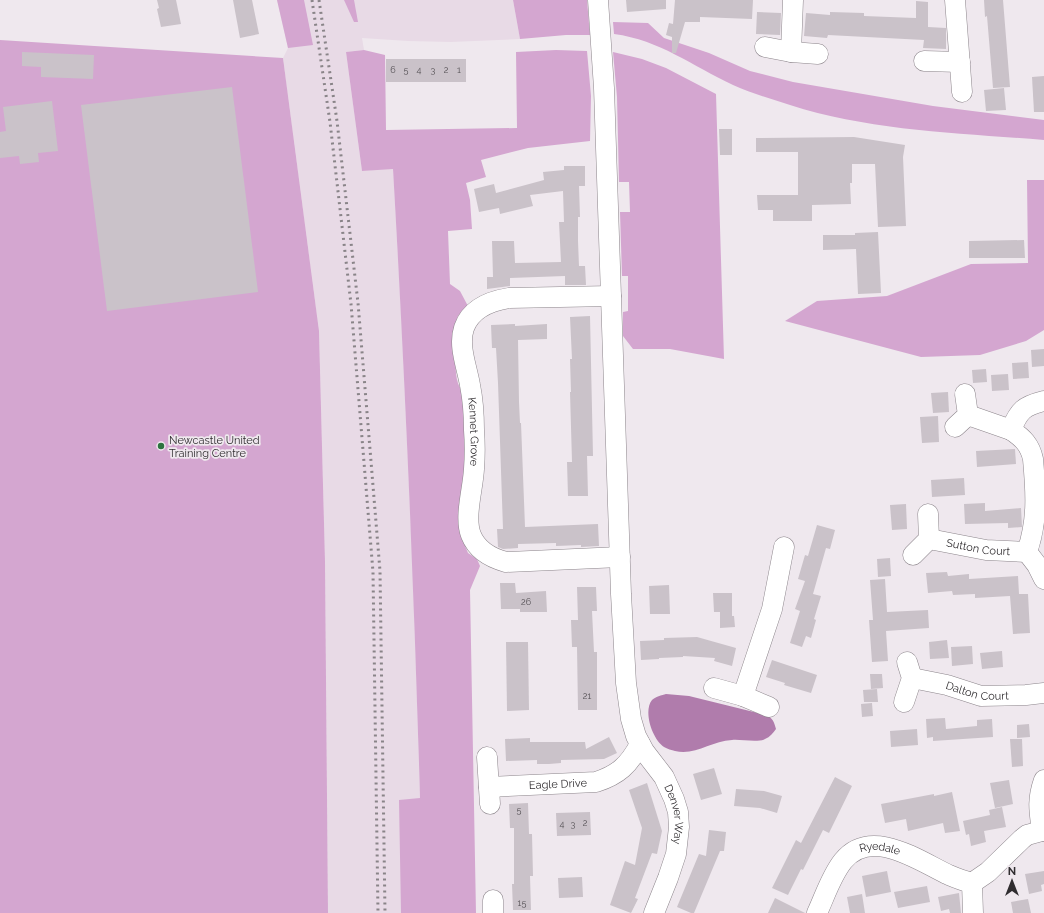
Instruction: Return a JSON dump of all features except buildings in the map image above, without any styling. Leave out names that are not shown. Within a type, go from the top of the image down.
[{"type":"street","name":"Denver Way","points":[[598,0],[604,88],[620,557],[626,683],[631,719],[640,744],[664,777],[678,812],[679,827],[676,854],[654,913]]},
{"type":"street","points":[[791,52],[793,0]]},
{"type":"street","points":[[955,0],[962,92]]},
{"type":"street","points":[[765,47],[791,52],[818,54]]},
{"type":"street","points":[[924,61],[960,62]]},
{"type":"street","name":"Kennet Grove","points":[[612,296],[500,299],[480,307],[469,318],[464,328],[462,340],[470,385],[474,431],[474,469],[468,520],[469,529],[477,546],[489,556],[506,562],[620,557]]},
{"type":"street","points":[[965,394],[962,421],[1011,430],[1024,440],[1032,453],[1036,509],[1034,530],[1027,552],[1037,565],[1044,579]]},
{"type":"street","points":[[1011,430],[1016,418],[1023,409],[1044,401]]},
{"type":"street","points":[[913,555],[929,539],[928,514]]},
{"type":"street","name":"Sutton Court","points":[[929,539],[986,550],[1027,552]]},
{"type":"street","points":[[743,696],[772,609],[784,547]]},
{"type":"street","name":"Dalton Court","points":[[904,702],[909,670],[981,696],[1044,693]]},
{"type":"street","points":[[714,688],[743,696],[769,707]]},
{"type":"street","name":"Eagle Drive","points":[[487,757],[489,795],[606,780],[622,769],[632,758],[640,744]]},
{"type":"street","points":[[973,913],[974,902],[972,883],[988,872],[1027,835],[1043,831],[1038,797],[1044,780]]},
{"type":"street","name":"Ryedale","points":[[817,913],[842,862],[853,852],[871,846],[894,848],[950,875],[972,883]]},
{"type":"shaded area","points":[[277,0],[513,0],[520,39],[451,42],[362,38],[364,50],[346,52],[362,171],[393,168],[413,574],[420,798],[439,913],[328,913],[325,561],[319,331],[283,58],[288,48]]},
{"type":"shaded area","points":[[277,0],[304,0],[313,45],[288,48]]},
{"type":"shaded area","points":[[344,0],[354,0],[358,22],[354,22]]},
{"type":"shaded area","points":[[513,0],[587,0],[590,35],[566,35],[520,39]]},
{"type":"shaded area","points":[[613,22],[648,23],[664,38],[709,53],[750,71],[793,82],[933,106],[1044,120],[1044,140],[916,130],[884,126],[821,114],[747,91],[718,78],[661,48],[631,37],[614,34]]},
{"type":"shaded area","name":"Newcastle United Training Centre","points":[[0,40],[283,58],[319,331],[325,561],[328,913],[0,913]]},
{"type":"shaded area","points":[[364,50],[385,55],[386,130],[517,128],[516,52],[556,50],[587,51],[591,96],[590,141],[528,148],[481,160],[486,177],[466,183],[470,200],[472,229],[448,231],[450,284],[460,291],[469,308],[458,316],[453,331],[456,346],[457,378],[463,392],[467,443],[463,541],[468,553],[477,559],[480,566],[470,590],[476,913],[401,913],[399,800],[420,798],[409,483],[393,169],[362,171],[346,52]]},
{"type":"shaded area","points":[[613,52],[642,59],[666,68],[716,94],[724,359],[670,349],[633,349],[623,336],[623,312],[628,311],[628,276],[622,276],[620,212],[630,212],[629,182],[619,182],[617,97]]},
{"type":"shaded area","points":[[1027,180],[1044,180],[1044,330],[1026,341],[980,355],[921,357],[785,321],[817,301],[887,296],[971,264],[1028,263]]},
{"type":"shaded area","points":[[666,694],[689,696],[766,715],[773,720],[776,729],[770,736],[762,740],[724,741],[689,752],[675,751],[664,747],[660,743],[650,725],[648,711],[649,705],[652,700]]},
{"type":"railway","points":[[312,0],[330,122],[351,304],[373,572],[378,913]]},
{"type":"railway","points":[[319,0],[337,121],[358,303],[380,571],[385,913]]},
{"type":"place","name":"Newcastle United Training Centre","points":[[161,446]]}]
